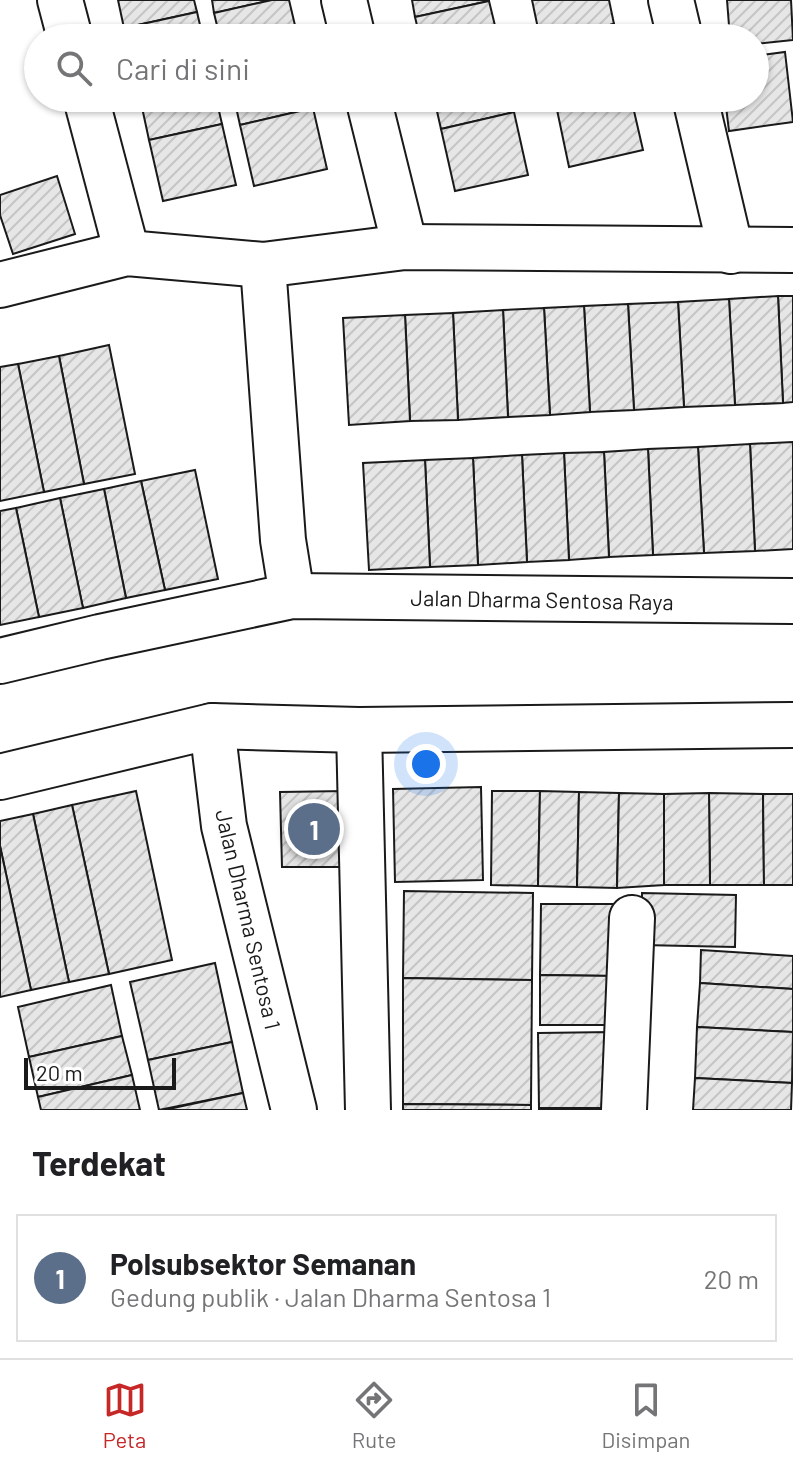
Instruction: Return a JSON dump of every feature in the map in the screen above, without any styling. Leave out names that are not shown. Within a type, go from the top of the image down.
[{"type":"street","points":[[60,0],[66,24]]},
{"type":"street","points":[[344,0],[350,24]]},
{"type":"street","points":[[90,112],[127,253]]},
{"type":"street","points":[[371,112],[405,247]]},
{"type":"street","points":[[698,112],[731,251]]},
{"type":"street","points":[[0,285],[127,253],[263,265],[405,247],[793,250]]},
{"type":"street","points":[[263,265],[283,540],[292,596]]},
{"type":"street","name":"Jalan Dharma Sentosa Raya","points":[[0,661],[292,596],[793,601]]},
{"type":"street","points":[[0,777],[212,726],[359,730],[793,725]]},
{"type":"street","name":"Jalan Dharma Sentosa 1","points":[[212,726],[224,826],[294,1110]]},
{"type":"street","points":[[359,730],[368,1110]]},
{"type":"street","points":[[624,1110],[632,918]]},
{"type":"building","points":[[118,0],[194,0],[197,12],[142,24],[123,24]]},
{"type":"building","points":[[212,0],[272,0],[214,13]]},
{"type":"building","points":[[272,0],[289,0],[295,24],[217,24],[214,13]]},
{"type":"building","points":[[412,0],[489,0],[489,1],[415,17]]},
{"type":"building","points":[[532,0],[609,0],[614,24],[537,24]]},
{"type":"building","points":[[727,0],[791,0],[793,40],[769,43],[769,24],[729,24]]},
{"type":"building","points":[[489,1],[495,24],[417,24],[415,17]]},
{"type":"building","points":[[197,12],[200,24],[142,24]]},
{"type":"building","points":[[785,52],[793,122],[729,131],[727,112],[769,112],[769,54]]},
{"type":"building","points":[[143,112],[219,112],[222,124],[149,140]]},
{"type":"building","points":[[237,112],[296,112],[240,125]]},
{"type":"building","points":[[296,112],[314,112],[327,169],[254,186],[240,125]]},
{"type":"building","points":[[437,112],[514,112],[441,129]]},
{"type":"building","points":[[514,112],[528,175],[455,191],[441,129]]},
{"type":"building","points":[[557,112],[634,112],[643,150],[569,167]]},
{"type":"building","points":[[222,124],[236,185],[163,201],[149,140]]},
{"type":"building","points":[[57,176],[75,234],[13,254],[0,215],[0,195]]},
{"type":"building","points":[[778,296],[793,296],[793,402],[783,403]]},
{"type":"building","points":[[778,296],[783,403],[735,405],[729,299]]},
{"type":"building","points":[[729,299],[735,405],[684,407],[678,302]]},
{"type":"building","points":[[678,302],[684,407],[634,410],[628,304]]},
{"type":"building","points":[[628,304],[634,410],[590,412],[584,306]]},
{"type":"building","points":[[584,306],[590,412],[550,415],[544,308]]},
{"type":"building","points":[[544,308],[550,415],[508,417],[503,310]]},
{"type":"building","points":[[503,310],[508,417],[458,420],[453,313]]},
{"type":"building","points":[[453,313],[458,420],[410,421],[405,315]]},
{"type":"building","points":[[405,315],[410,421],[349,425],[343,318]]},
{"type":"building","points":[[109,345],[135,474],[84,484],[59,356]]},
{"type":"building","points":[[59,356],[84,484],[44,492],[18,364]]},
{"type":"building","points":[[18,364],[44,492],[0,501],[0,367]]},
{"type":"building","points":[[793,442],[793,549],[755,551],[750,444]]},
{"type":"building","points":[[750,444],[755,551],[704,553],[698,447]]},
{"type":"building","points":[[698,447],[704,553],[653,555],[648,449]]},
{"type":"building","points":[[648,449],[653,555],[609,557],[604,452]]},
{"type":"building","points":[[604,452],[609,557],[569,560],[564,453]]},
{"type":"building","points":[[564,453],[569,560],[527,562],[522,455]]},
{"type":"building","points":[[522,455],[527,562],[478,565],[473,458]]},
{"type":"building","points":[[473,458],[478,565],[430,567],[425,460]]},
{"type":"building","points":[[425,460],[430,567],[369,570],[363,463]]},
{"type":"building","points":[[195,470],[218,579],[165,590],[141,481]]},
{"type":"building","points":[[141,481],[165,590],[126,598],[104,489]]},
{"type":"building","points":[[104,489],[126,598],[83,608],[60,498]]},
{"type":"building","points":[[60,498],[83,608],[39,617],[16,508]]},
{"type":"building","points":[[16,508],[39,617],[0,625],[0,511]]},
{"type":"building","points":[[481,787],[483,880],[395,882],[393,789]]},
{"type":"building","points":[[136,791],[172,960],[109,974],[72,805]]},
{"type":"building","points":[[346,791],[347,867],[282,867],[280,792]]},
{"type":"building","points":[[492,791],[540,791],[538,886],[491,885]]},
{"type":"building","points":[[540,791],[579,792],[577,887],[538,886]]},
{"type":"building","points":[[579,792],[619,793],[617,888],[577,887]]},
{"type":"building","points":[[619,793],[664,794],[664,885],[617,888]]},
{"type":"building","points":[[709,793],[763,794],[764,885],[710,885]]},
{"type":"building","points":[[709,793],[710,885],[664,885],[664,794]]},
{"type":"building","points":[[763,794],[793,794],[793,885],[764,885]]},
{"type":"building","points":[[72,805],[109,974],[69,982],[33,814]]},
{"type":"building","points":[[33,814],[69,982],[31,990],[0,846],[0,821]]},
{"type":"building","points":[[0,846],[31,990],[0,997]]},
{"type":"building","points":[[404,891],[533,893],[532,980],[403,978]]},
{"type":"building","points":[[642,893],[736,895],[735,947],[642,945]]},
{"type":"building","points":[[541,904],[616,904],[616,976],[540,975]]},
{"type":"building","points":[[701,950],[793,956],[793,989],[700,983]]},
{"type":"building","points":[[215,963],[232,1042],[148,1060],[130,982]]},
{"type":"building","points":[[540,975],[616,976],[615,1025],[540,1025]]},
{"type":"building","points":[[403,978],[532,980],[531,1105],[403,1104]]},
{"type":"building","points":[[700,983],[793,989],[793,1032],[697,1027]]},
{"type":"building","points":[[111,985],[122,1036],[29,1057],[18,1007]]},
{"type":"building","points":[[697,1027],[793,1032],[792,1083],[695,1078]]},
{"type":"building","points":[[612,1032],[613,1108],[539,1108],[538,1033]]},
{"type":"building","points":[[122,1036],[132,1075],[38,1097],[29,1057]]},
{"type":"building","points":[[232,1042],[243,1093],[159,1110],[148,1060]]},
{"type":"building","points":[[132,1075],[140,1110],[41,1110],[38,1097]]},
{"type":"building","points":[[695,1078],[792,1083],[791,1110],[693,1110]]},
{"type":"building","points":[[243,1093],[247,1110],[164,1110]]},
{"type":"building","points":[[403,1104],[531,1105],[531,1110],[403,1110]]},
{"type":"building","points":[[613,1108],[613,1110],[539,1110]]},
{"type":"place","name":"Polsubsektor Semanan","points":[[314,829]]}]
